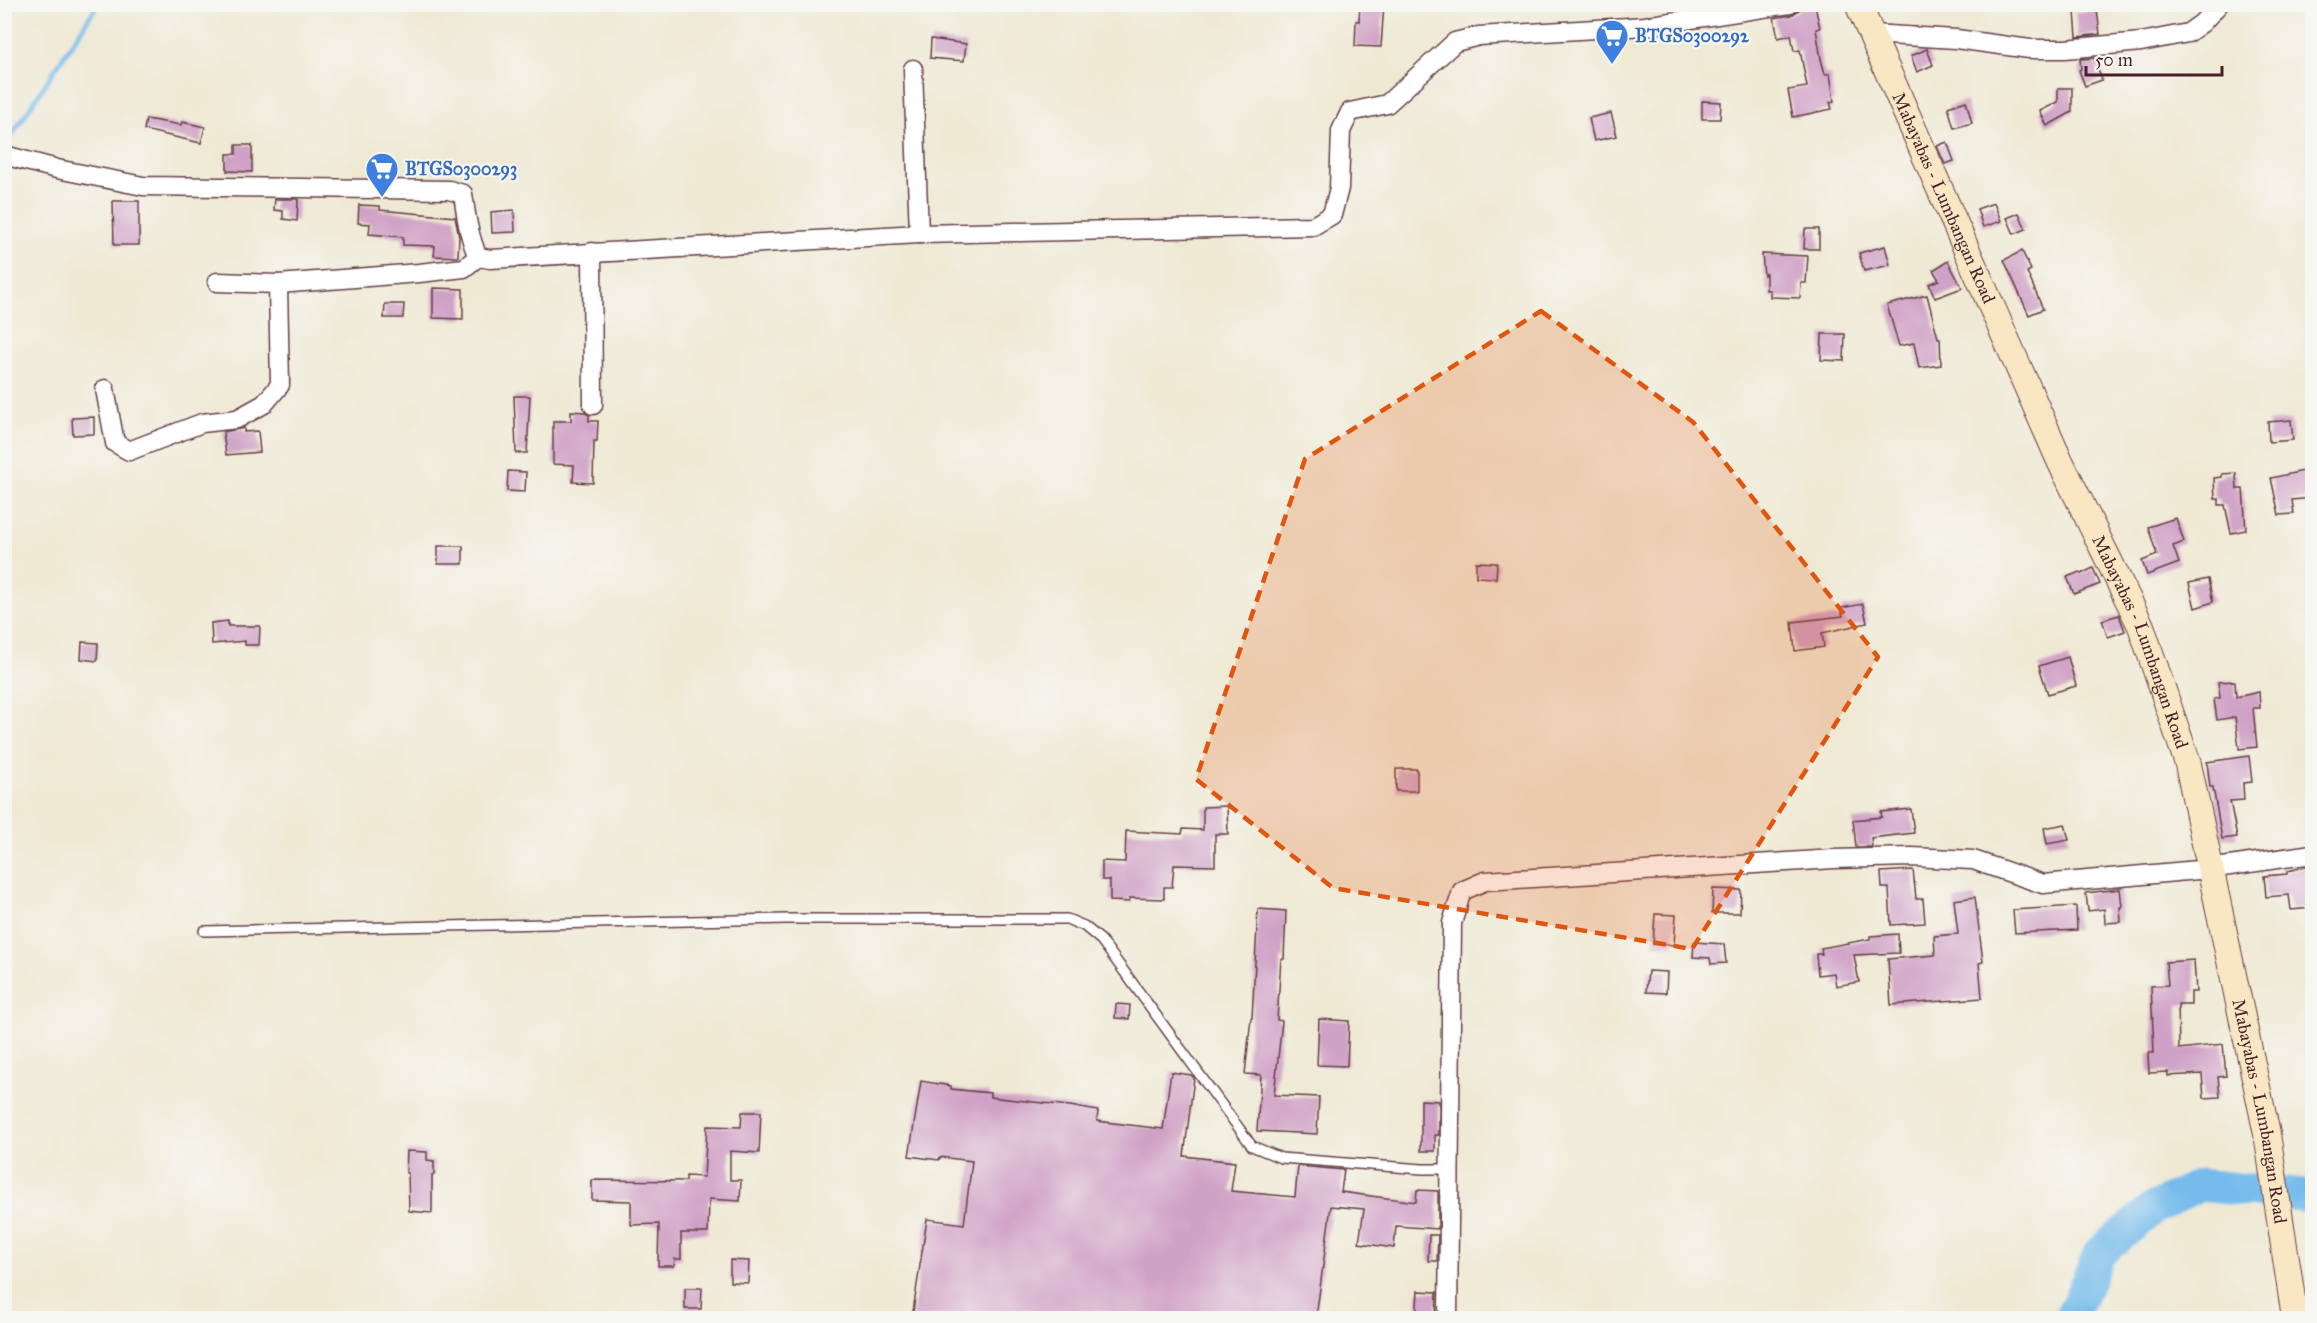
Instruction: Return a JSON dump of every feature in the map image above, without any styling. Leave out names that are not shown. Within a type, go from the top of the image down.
[{"type":"main road","name":"Mabayabas - Lumbangan Road","points":[[1858,4],[2060,461],[2141,626],[2188,764],[2267,1134],[2295,1318]]},
{"type":"street","points":[[217,282],[278,284],[464,268],[478,257],[490,259],[919,234],[1314,226],[1332,215],[1339,189],[1341,131],[1350,112],[1387,104],[1455,42],[1479,36],[1645,26],[1790,4]]},
{"type":"street","points":[[1871,34],[1956,39],[2030,49],[2076,48],[2141,42],[2188,33],[2202,23],[2219,4]]},
{"type":"street","points":[[913,69],[919,234]]},
{"type":"street","points":[[4,155],[57,169],[143,186],[449,190],[463,195],[468,226],[478,257]]},
{"type":"street","points":[[592,252],[593,405]]},
{"type":"street","points":[[105,389],[115,443],[129,451],[202,423],[237,419],[264,404],[280,385],[278,284]]},
{"type":"street","points":[[1448,1318],[1452,923],[1462,891],[1485,881],[1912,857],[1973,860],[2043,884],[2209,869],[2313,854]]},
{"type":"lane","points":[[204,931],[786,919],[1067,919],[1084,926],[1101,940],[1252,1146],[1281,1158],[1422,1169],[1450,1169]]},
{"type":"highlighted area","points":[[1541,311],[1693,422],[1878,657],[1692,949],[1333,888],[1196,779],[1305,459]]},
{"type":"building","points":[[1360,4],[1384,4],[1381,47],[1355,46],[1356,21],[1359,21]]},
{"type":"building","points":[[1815,6],[1820,28],[1816,29],[1821,59],[1825,74],[1830,74],[1834,101],[1830,102],[1832,109],[1793,117],[1788,90],[1807,87],[1800,50],[1794,51],[1791,35],[1778,38],[1774,18],[1792,15],[1800,9]]},
{"type":"building","points":[[2097,10],[2100,34],[2077,37],[2075,12]]},
{"type":"building","points":[[931,39],[966,44],[964,61],[930,58]]},
{"type":"building","points":[[1927,49],[1933,65],[1917,72],[1911,56]]},
{"type":"building","points":[[2094,58],[2102,80],[2085,86],[2079,70],[2081,69],[2080,59]]},
{"type":"building","points":[[2058,88],[2072,88],[2072,112],[2047,126],[2040,111],[2058,102]]},
{"type":"building","points":[[1702,101],[1721,102],[1720,119],[1702,119]]},
{"type":"building","points":[[1966,101],[1972,123],[1954,128],[1948,107]]},
{"type":"building","points":[[1611,113],[1617,136],[1594,141],[1589,118]]},
{"type":"building","points":[[146,119],[181,125],[182,122],[205,127],[201,143],[144,130]]},
{"type":"building","points":[[1947,142],[1954,161],[1945,164],[1937,146]]},
{"type":"building","points":[[236,145],[252,145],[252,172],[227,171],[227,154],[236,154]]},
{"type":"building","points":[[275,199],[298,199],[297,221],[283,219],[283,211],[274,210]]},
{"type":"building","points":[[113,201],[139,201],[139,245],[114,245]]},
{"type":"building","points":[[1994,203],[2001,221],[1983,227],[1977,209]]},
{"type":"building","points":[[359,205],[380,206],[380,210],[455,217],[459,237],[458,257],[434,256],[435,246],[403,245],[403,237],[369,234],[370,224],[358,223]]},
{"type":"building","points":[[514,210],[515,232],[492,233],[491,212]]},
{"type":"building","points":[[2019,213],[2026,229],[2014,234],[2007,218]]},
{"type":"building","points":[[1805,229],[1819,229],[1819,249],[1804,249]]},
{"type":"building","points":[[1885,246],[1890,265],[1864,271],[1859,253]]},
{"type":"building","points":[[2022,251],[2031,270],[2027,272],[2043,309],[2029,315],[2004,260]]},
{"type":"building","points":[[1762,254],[1808,256],[1806,283],[1801,283],[1800,298],[1770,297],[1770,290],[1766,290]]},
{"type":"building","points":[[1948,261],[1962,288],[1935,298],[1929,284],[1939,280],[1933,270]]},
{"type":"building","points":[[433,288],[463,289],[463,319],[433,318]]},
{"type":"building","points":[[1927,295],[1938,338],[1940,338],[1941,365],[1919,368],[1914,343],[1899,346],[1887,305]]},
{"type":"building","points":[[385,304],[404,304],[403,318],[384,318]]},
{"type":"building","points":[[1822,334],[1845,334],[1844,361],[1821,360]]},
{"type":"building","points":[[514,396],[530,396],[527,453],[516,453]]},
{"type":"building","points":[[571,411],[584,412],[589,415],[589,421],[598,421],[597,441],[594,441],[593,483],[573,482],[574,465],[553,464],[553,421],[571,421]]},
{"type":"building","points":[[94,417],[94,434],[73,435],[72,418]]},
{"type":"building","points":[[2291,420],[2293,440],[2269,442],[2268,422]]},
{"type":"building","points":[[244,428],[244,432],[258,431],[260,452],[226,455],[223,432]]},
{"type":"building","points":[[2313,469],[2313,498],[2292,500],[2294,514],[2279,515],[2271,478]]},
{"type":"building","points":[[508,471],[526,472],[525,492],[507,491]]},
{"type":"building","points":[[2236,473],[2237,489],[2243,489],[2246,530],[2231,533],[2225,505],[2219,505],[2219,499],[2215,499],[2214,478],[2222,477],[2222,474]]},
{"type":"building","points":[[2176,518],[2184,542],[2173,546],[2179,563],[2147,575],[2142,561],[2157,555],[2148,527]]},
{"type":"building","points":[[438,546],[463,546],[463,564],[438,564]]},
{"type":"building","points":[[1476,562],[1497,563],[1496,578],[1476,577]]},
{"type":"building","points":[[2093,568],[2100,584],[2074,594],[2067,577]]},
{"type":"building","points":[[2208,579],[2213,602],[2195,608],[2189,583]]},
{"type":"building","points":[[1863,604],[1867,623],[1822,633],[1824,647],[1795,651],[1792,622],[1843,616],[1841,608]]},
{"type":"building","points":[[2119,615],[2125,631],[2108,637],[2102,620]]},
{"type":"building","points":[[228,621],[228,626],[260,626],[259,645],[245,645],[245,641],[212,644],[211,623]]},
{"type":"building","points":[[82,642],[98,643],[97,661],[81,659]]},
{"type":"building","points":[[2068,657],[2076,686],[2048,694],[2039,666]]},
{"type":"building","points":[[2235,681],[2236,697],[2259,692],[2260,708],[2253,708],[2257,747],[2239,749],[2235,717],[2217,720],[2214,699],[2220,698],[2218,682]]},
{"type":"building","points":[[2249,756],[2252,782],[2243,783],[2244,800],[2230,801],[2237,837],[2222,839],[2213,787],[2210,787],[2207,762]]},
{"type":"building","points":[[1396,769],[1417,769],[1417,791],[1396,791]]},
{"type":"building","points":[[1227,806],[1228,834],[1215,834],[1215,866],[1174,865],[1172,887],[1164,887],[1164,899],[1129,898],[1129,902],[1110,901],[1110,880],[1102,880],[1102,861],[1125,862],[1126,831],[1182,834],[1183,829],[1203,830],[1203,807]]},
{"type":"building","points":[[1911,809],[1914,833],[1871,838],[1872,847],[1856,847],[1853,820],[1882,817],[1881,812]]},
{"type":"building","points":[[2065,824],[2069,840],[2047,844],[2044,828]]},
{"type":"building","points":[[2313,865],[2313,908],[2291,910],[2289,895],[2266,897],[2264,876],[2287,874],[2287,871]]},
{"type":"building","points":[[1913,870],[1916,899],[1923,899],[1925,923],[1891,925],[1889,888],[1882,888],[1881,872]]},
{"type":"building","points":[[1713,889],[1741,890],[1740,913],[1712,913]]},
{"type":"building","points":[[2120,889],[2121,922],[2105,923],[2104,909],[2088,911],[2086,893]]},
{"type":"building","points":[[1975,897],[1983,962],[1979,963],[1982,998],[1891,1005],[1888,959],[1935,955],[1934,936],[1958,934],[1954,900]]},
{"type":"building","points":[[2076,906],[2077,930],[2015,933],[2013,910]]},
{"type":"building","points":[[1258,909],[1286,911],[1284,959],[1281,959],[1277,1020],[1282,1021],[1274,1095],[1319,1097],[1317,1134],[1257,1131],[1261,1075],[1245,1074],[1252,1018]]},
{"type":"building","points":[[1655,914],[1676,915],[1674,945],[1653,944]]},
{"type":"building","points":[[1898,934],[1899,953],[1854,955],[1859,982],[1836,986],[1834,973],[1818,975],[1816,954],[1822,954],[1821,948],[1870,939],[1870,936]]},
{"type":"building","points":[[1694,942],[1724,944],[1726,963],[1711,964],[1710,958],[1693,957]]},
{"type":"building","points":[[2194,960],[2196,992],[2191,992],[2191,1004],[2178,1004],[2179,1049],[2223,1044],[2226,1076],[2218,1077],[2220,1097],[2204,1098],[2202,1074],[2168,1076],[2168,1072],[2149,1073],[2148,1053],[2154,1053],[2151,986],[2168,985],[2166,962]]},
{"type":"building","points":[[1648,971],[1667,972],[1666,993],[1646,992]]},
{"type":"building","points":[[1116,1004],[1130,1005],[1129,1019],[1115,1018]]},
{"type":"building","points":[[1319,1019],[1349,1021],[1347,1066],[1317,1065]]},
{"type":"building","points":[[1171,1072],[1191,1075],[1194,1078],[1184,1156],[1235,1162],[1231,1191],[1295,1197],[1298,1166],[1344,1170],[1341,1192],[1416,1202],[1417,1190],[1438,1191],[1438,1229],[1396,1226],[1394,1248],[1359,1243],[1364,1209],[1331,1206],[1316,1318],[912,1318],[927,1219],[964,1224],[972,1161],[909,1156],[921,1081],[951,1086],[951,1089],[990,1093],[990,1097],[1098,1111],[1097,1121],[1163,1129]]},
{"type":"building","points":[[1421,1100],[1439,1101],[1439,1135],[1435,1135],[1435,1151],[1421,1151]]},
{"type":"building","points":[[742,1112],[761,1112],[759,1153],[730,1151],[730,1180],[741,1180],[740,1201],[709,1199],[708,1233],[681,1233],[681,1259],[675,1259],[674,1266],[658,1266],[659,1224],[631,1225],[631,1201],[592,1200],[592,1180],[686,1181],[686,1176],[704,1177],[707,1126],[741,1127]]},
{"type":"building","points":[[407,1151],[427,1152],[427,1160],[434,1161],[432,1213],[409,1211]]},
{"type":"building","points":[[1429,1235],[1438,1235],[1437,1261],[1428,1261]]},
{"type":"building","points":[[730,1260],[749,1261],[748,1283],[730,1282]]},
{"type":"building","points":[[685,1288],[702,1288],[701,1309],[685,1309]]},
{"type":"building","points":[[1418,1291],[1437,1292],[1436,1318],[1416,1318]]},
{"type":"waterway","points":[[4,147],[98,4]]},
{"type":"waterway","points":[[2071,1318],[2100,1252],[2154,1208],[2200,1185],[2312,1197]]},
{"type":"place","name":"BTGS0300292","points":[[1612,65]]},
{"type":"place","name":"BTGS0300293","points":[[382,198]]}]
